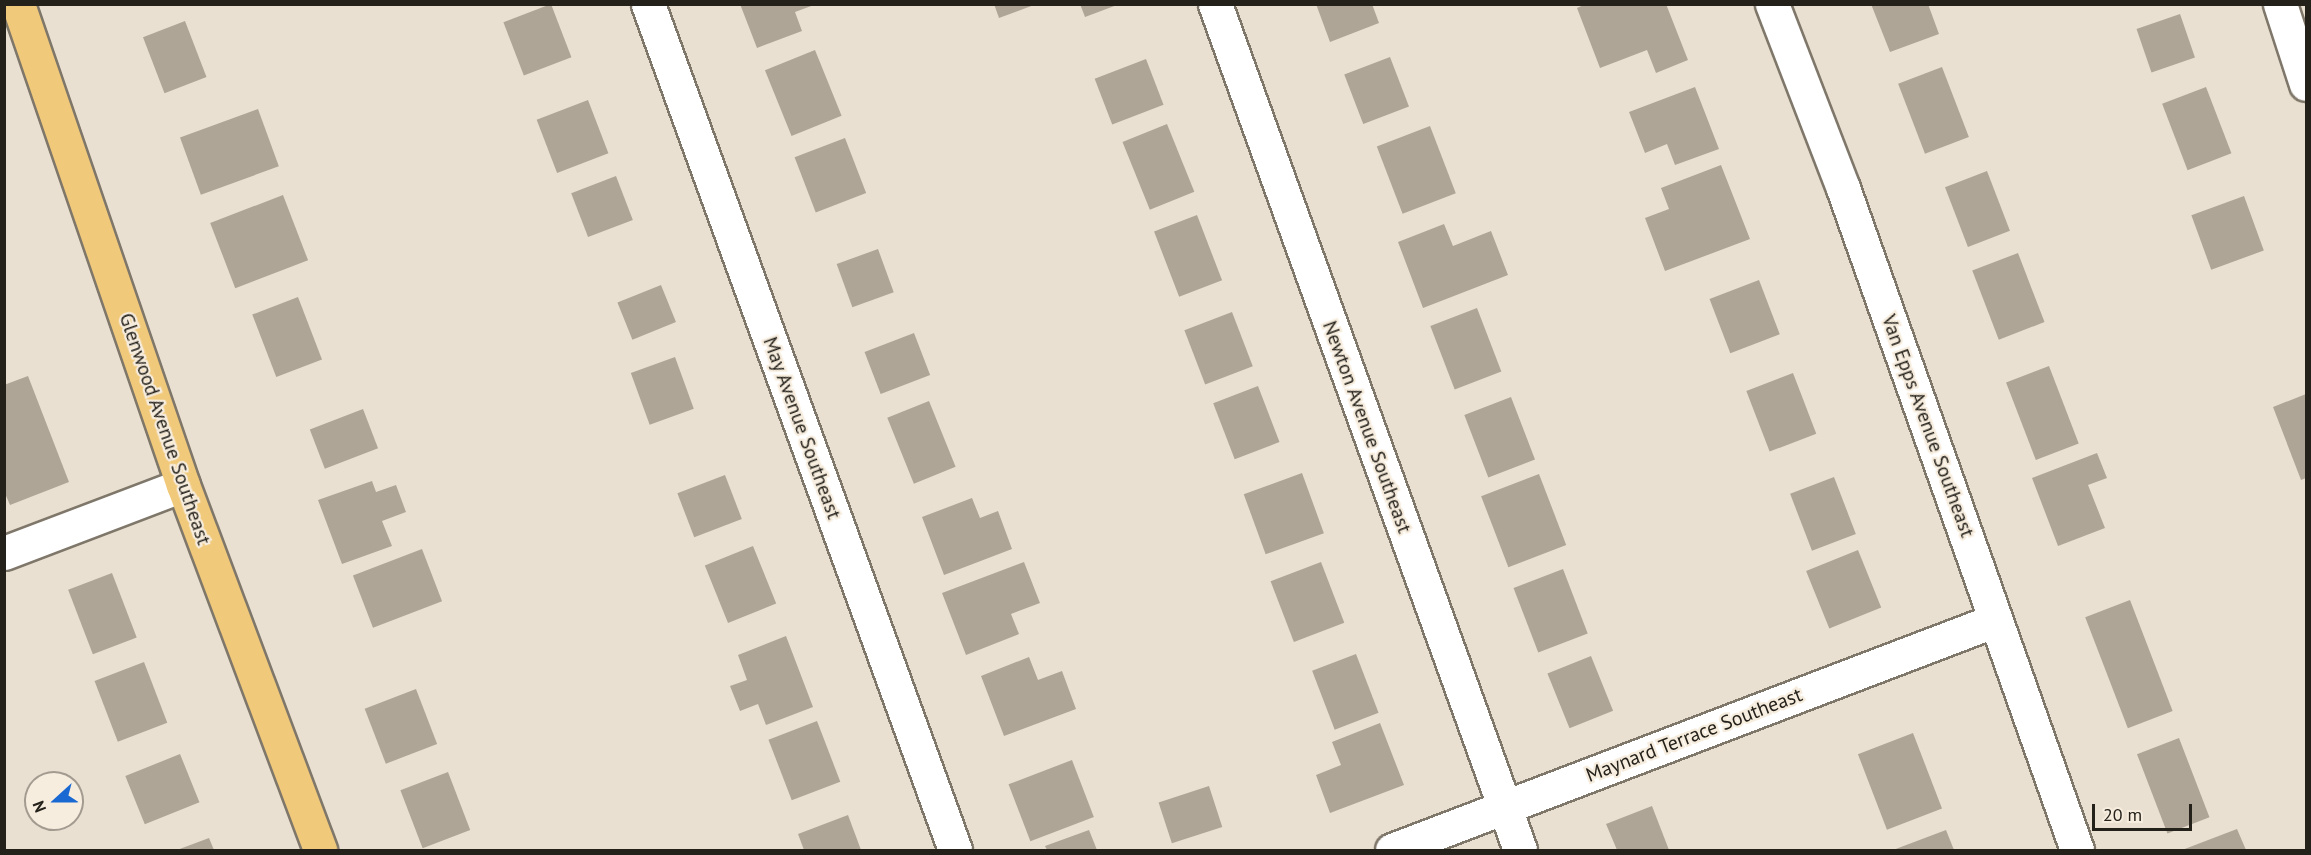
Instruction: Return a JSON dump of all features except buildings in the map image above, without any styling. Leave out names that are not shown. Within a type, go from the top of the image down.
[{"type":"main road","name":"Glenwood Avenue Southeast","points":[[18,4],[183,485],[320,850]]},
{"type":"street","name":"May Avenue Southeast","points":[[648,4],[955,850]]},
{"type":"street","name":"Newton Avenue Southeast","points":[[1215,4],[1520,850]]},
{"type":"street","name":"Van Epps Avenue Southeast","points":[[1772,4],[1843,188],[2077,850]]},
{"type":"street","points":[[2280,4],[2307,84]]},
{"type":"street","points":[[4,553],[183,485]]},
{"type":"street","name":"Maynard Terrace Southeast","points":[[1392,850],[1996,620]]}]
